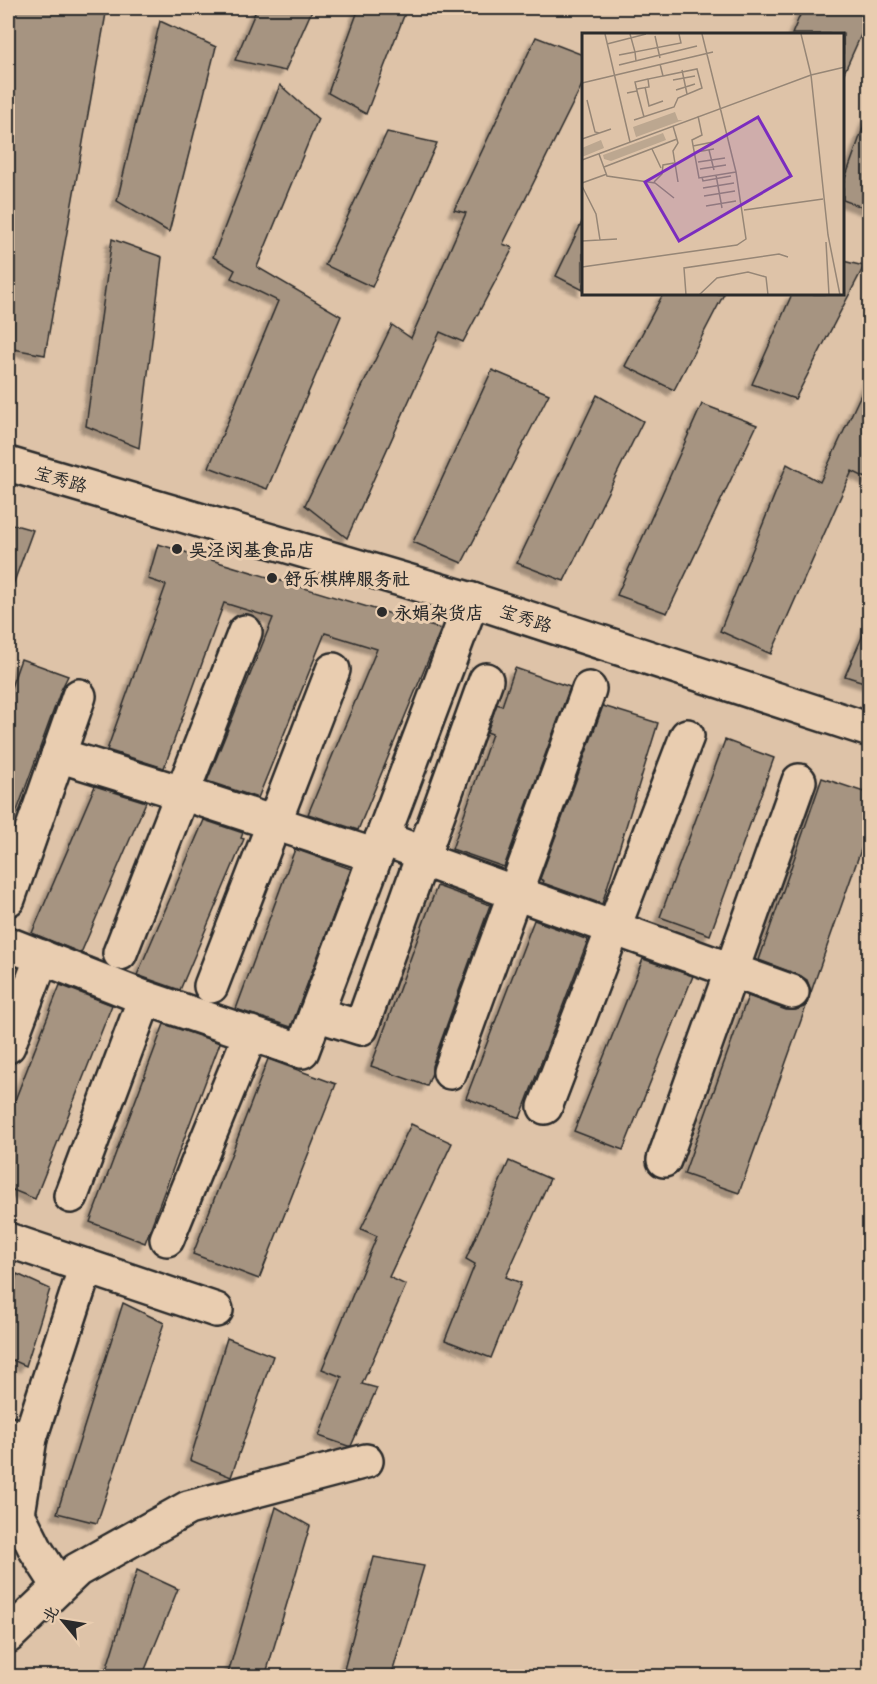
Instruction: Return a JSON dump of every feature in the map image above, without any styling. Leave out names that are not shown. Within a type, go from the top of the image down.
[{"type":"street","name":"宝秀路","points":[[8,464],[472,600],[870,730]]},
{"type":"street","points":[[8,944],[146,998],[302,1051],[472,600]]},
{"type":"street","points":[[120,953],[245,632]]},
{"type":"street","points":[[212,986],[333,670]]},
{"type":"street","points":[[316,1014],[361,1028],[486,680]]},
{"type":"street","points":[[450,1072],[589,689]]},
{"type":"street","points":[[8,899],[79,696]]},
{"type":"street","points":[[545,1107],[687,736]]},
{"type":"street","points":[[58,755],[275,823],[379,847],[416,851],[432,863],[792,992]]},
{"type":"street","points":[[664,1160],[799,781]]},
{"type":"street","points":[[8,1046],[42,957]]},
{"type":"street","points":[[71,1196],[146,998]]},
{"type":"street","points":[[167,1239],[251,1033]]},
{"type":"street","points":[[8,1240],[216,1310]]},
{"type":"street","points":[[59,1586],[36,1550],[18,1514],[19,1436],[86,1266]]},
{"type":"street","points":[[8,1636],[77,1569],[188,1508],[366,1461]]},
{"type":"building","points":[[8,8],[107,8],[45,355],[8,348]]},
{"type":"building","points":[[257,8],[313,8],[285,71],[235,60]]},
{"type":"building","points":[[359,8],[407,8],[366,114],[328,93]]},
{"type":"building","points":[[803,8],[860,8],[870,11],[844,73],[844,33],[792,33]]},
{"type":"building","points":[[160,21],[216,47],[169,232],[117,201]]},
{"type":"building","points":[[536,37],[582,55],[582,85],[503,244],[513,248],[463,342],[440,332],[347,538],[305,505],[392,325],[411,338],[466,213],[454,210]]},
{"type":"building","points":[[280,85],[318,119],[257,267],[341,316],[267,489],[209,467],[278,301],[231,278],[235,270],[213,257]]},
{"type":"building","points":[[867,117],[870,117],[870,210],[844,200],[844,181]]},
{"type":"building","points":[[387,132],[437,143],[372,287],[325,265]]},
{"type":"building","points":[[582,222],[582,289],[556,276]]},
{"type":"building","points":[[112,239],[162,257],[139,448],[86,426]]},
{"type":"building","points":[[844,261],[864,266],[795,399],[752,384],[791,296],[844,296]]},
{"type":"building","points":[[662,296],[723,296],[674,390],[625,366]]},
{"type":"building","points":[[492,370],[549,394],[462,563],[413,542]]},
{"type":"building","points":[[870,375],[870,480],[852,471],[771,654],[720,631],[787,464],[820,482]]},
{"type":"building","points":[[597,395],[643,421],[564,581],[517,563]]},
{"type":"building","points":[[702,404],[757,425],[667,613],[617,595]]},
{"type":"building","points":[[8,523],[33,530],[10,593],[8,592]]},
{"type":"building","points":[[158,544],[441,629],[358,830],[308,814],[377,649],[325,633],[258,798],[207,781],[273,618],[224,603],[164,768],[107,750],[166,585],[148,579]]},
{"type":"building","points":[[870,619],[870,684],[845,676]]},
{"type":"building","points":[[21,659],[68,676],[8,833],[8,696]]},
{"type":"building","points":[[515,668],[570,687],[504,867],[452,849],[492,734],[487,732],[497,704],[502,706]]},
{"type":"building","points":[[603,706],[658,723],[602,904],[543,883],[544,881],[540,879]]},
{"type":"building","points":[[725,740],[774,758],[710,935],[660,917]]},
{"type":"building","points":[[822,778],[870,794],[870,824],[810,995],[807,980],[759,960]]},
{"type":"building","points":[[95,786],[146,802],[81,953],[32,933]]},
{"type":"building","points":[[204,820],[243,833],[241,838],[244,839],[180,990],[137,975]]},
{"type":"building","points":[[295,849],[351,869],[291,1027],[236,1009]]},
{"type":"building","points":[[437,886],[490,905],[432,1066],[427,1086],[371,1066]]},
{"type":"building","points":[[534,920],[588,940],[520,1118],[466,1098]]},
{"type":"building","points":[[643,959],[693,976],[623,1150],[574,1131]]},
{"type":"building","points":[[60,985],[112,1005],[35,1199],[8,1188],[8,1118]]},
{"type":"building","points":[[748,996],[786,1010],[804,1007],[808,1001],[739,1193],[684,1174]]},
{"type":"building","points":[[164,1024],[220,1043],[145,1243],[90,1222]]},
{"type":"building","points":[[268,1059],[336,1084],[259,1279],[193,1254]]},
{"type":"building","points":[[411,1124],[452,1143],[389,1277],[406,1285],[362,1384],[377,1388],[351,1446],[348,1446],[319,1436],[342,1377],[322,1369],[377,1236],[361,1229]]},
{"type":"building","points":[[509,1161],[550,1179],[506,1277],[521,1283],[491,1358],[445,1340],[475,1264],[466,1259]]},
{"type":"building","points":[[17,1274],[50,1289],[26,1366],[8,1358],[8,1305]]},
{"type":"building","points":[[123,1303],[164,1323],[97,1523],[57,1513]]},
{"type":"building","points":[[227,1338],[273,1356],[231,1477],[190,1460]]},
{"type":"building","points":[[276,1507],[310,1526],[265,1677],[227,1677]]},
{"type":"building","points":[[374,1557],[424,1566],[391,1677],[342,1677]]},
{"type":"building","points":[[137,1570],[178,1589],[142,1677],[104,1677]]},
{"type":"place","name":"吴泾闵基食品店","points":[[177,549]]},
{"type":"place","name":"舒乐棋牌服务社","points":[[272,578]]},
{"type":"place","name":"永娟杂货店","points":[[382,612]]}]
